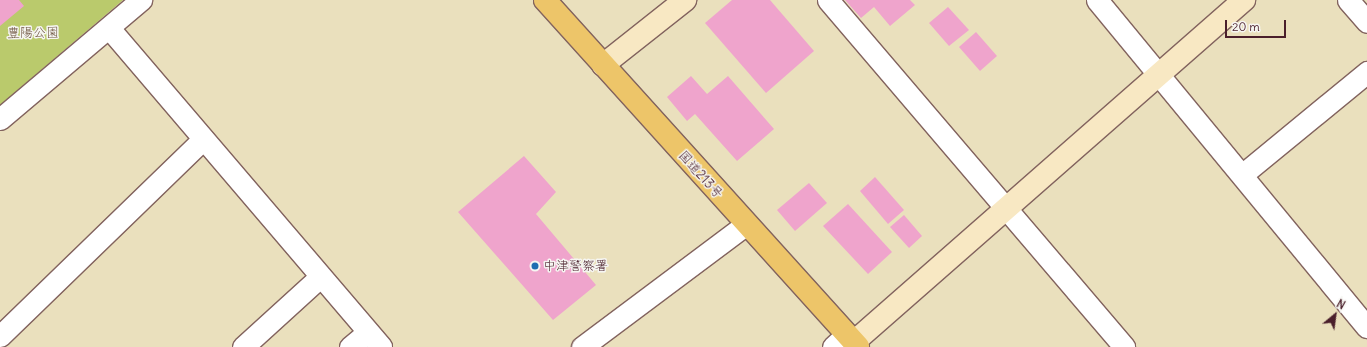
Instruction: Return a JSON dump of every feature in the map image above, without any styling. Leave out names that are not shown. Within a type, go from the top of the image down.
[{"type":"highway","name":"国道213号","points":[[545,0],[848,343]]},
{"type":"street","points":[[0,119],[141,0]]},
{"type":"street","points":[[603,65],[685,0]]},
{"type":"street","points":[[828,0],[1124,347]]},
{"type":"street","points":[[1097,0],[1243,174],[1363,313]]},
{"type":"street","points":[[848,343],[1005,209],[1244,0]]},
{"type":"street","points":[[1348,0],[1367,22]]},
{"type":"street","points":[[109,28],[381,347]]},
{"type":"street","points":[[1243,174],[1367,72]]},
{"type":"street","points":[[0,336],[203,138]]},
{"type":"street","points":[[582,347],[745,225]]},
{"type":"street","points":[[243,347],[320,277]]},
{"type":"street","points":[[350,347],[368,332]]},
{"type":"green space","name":"豊陽公園","points":[[0,0],[123,0],[0,105]]},
{"type":"building","points":[[0,0],[19,0],[24,6],[0,26]]},
{"type":"building","points":[[732,0],[770,0],[814,51],[766,93],[705,23]]},
{"type":"building","points":[[845,0],[910,0],[915,5],[890,26],[874,7],[861,18]]},
{"type":"building","points":[[948,7],[969,30],[949,46],[929,23]]},
{"type":"building","points":[[976,32],[997,56],[980,71],[959,47]]},
{"type":"building","points":[[691,76],[707,94],[728,76],[774,129],[737,161],[695,114],[687,121],[667,97]]},
{"type":"building","points":[[524,156],[556,192],[536,214],[596,285],[553,320],[458,212]]},
{"type":"building","points":[[875,177],[904,210],[888,224],[860,191]]},
{"type":"building","points":[[809,183],[827,203],[795,231],[777,210]]},
{"type":"building","points":[[848,204],[892,252],[868,274],[823,226]]},
{"type":"building","points":[[904,215],[922,236],[909,248],[890,227]]},
{"type":"place","name":"中津警察署","points":[[535,266]]}]
